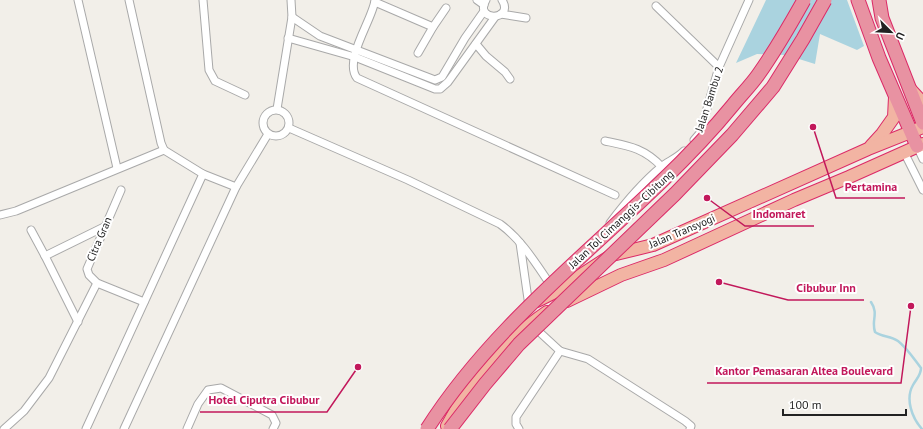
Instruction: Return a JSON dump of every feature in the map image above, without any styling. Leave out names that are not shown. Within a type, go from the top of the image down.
[{"type":"highway","name":"Jalan Tol Cimanggis–Cibitung","points":[[425,429],[470,371],[505,330],[543,292],[662,181],[718,122],[758,76],[804,0]]},
{"type":"highway","name":"Jalan Tol Cimanggis–Cibitung","points":[[450,429],[519,344],[675,194],[732,135],[773,87],[825,0]]},
{"type":"highway","points":[[858,0],[895,97],[910,132],[920,145]]},
{"type":"highway","points":[[878,0],[882,18],[923,123]]},
{"type":"highway","points":[[909,88],[923,103]]},
{"type":"highway","points":[[868,149],[882,134],[894,117],[895,97]]},
{"type":"highway","name":"Jalan Transyogi","points":[[425,429],[454,381],[491,336],[529,306],[555,292],[577,276],[612,255],[653,245],[868,149],[923,127]]},
{"type":"highway","name":"Jalan Transyogi","points":[[445,429],[468,392],[505,348],[530,323],[548,311],[571,298],[621,275],[664,260],[794,200],[920,145]]},
{"type":"street","points":[[78,0],[117,168]]},
{"type":"street","points":[[129,0],[161,143],[164,150],[203,174],[236,187]]},
{"type":"street","points":[[203,0],[209,70],[216,81],[245,95]]},
{"type":"street","points":[[277,109],[292,17],[291,0]]},
{"type":"street","points":[[477,0],[485,5],[489,16],[498,15],[526,18]]},
{"type":"street","points":[[288,38],[354,57],[435,89],[440,89],[448,82],[504,8],[502,0]]},
{"type":"street","name":"Jalan Bambu 2","points":[[577,276],[579,266],[583,258],[635,193],[662,167],[680,155],[700,133],[719,67],[750,0]]},
{"type":"street","points":[[432,27],[375,1],[354,57],[354,73],[356,77],[615,195]]},
{"type":"street","points":[[292,17],[320,36],[433,80],[438,80],[442,77],[485,5]]},
{"type":"street","points":[[656,6],[719,67]]},
{"type":"street","points":[[418,53],[432,27],[446,8]]},
{"type":"street","points":[[476,44],[486,56],[506,72],[510,79]]},
{"type":"street","points":[[277,109],[288,115],[290,122],[289,128],[280,136],[268,134],[263,125],[263,120],[268,112],[277,109]]},
{"type":"street","points":[[289,128],[408,180],[500,224],[511,232],[519,241],[555,292]]},
{"type":"street","points":[[124,429],[236,187],[268,134]]},
{"type":"street","points":[[605,141],[641,150],[653,157],[662,167]]},
{"type":"street","points":[[920,145],[923,159]]},
{"type":"street","points":[[0,215],[16,211],[117,168],[164,150]]},
{"type":"street","points":[[904,152],[923,190]]},
{"type":"street","points":[[86,429],[203,174]]},
{"type":"street","name":"Citra Gran","points":[[97,283],[89,275],[87,269],[121,190]]},
{"type":"street","points":[[45,256],[104,227]]},
{"type":"street","points":[[31,230],[78,322]]},
{"type":"street","points":[[519,241],[529,306]]},
{"type":"street","points":[[4,429],[24,411],[49,378],[97,283],[144,302]]},
{"type":"street","points":[[530,323],[560,352],[588,359],[685,421],[690,426],[690,429]]},
{"type":"street","points":[[519,429],[516,424],[516,417],[560,352]]},
{"type":"street","points":[[186,429],[198,404],[208,390],[221,388],[272,415],[276,422],[273,429]]},
{"type":"water","points":[[766,0],[847,0],[864,46],[857,50],[820,34],[815,64],[786,55],[757,54],[736,63]]},
{"type":"waterway","points":[[871,302],[875,314],[875,332],[898,341],[921,368],[920,375],[911,390],[910,402],[915,419],[922,429]]},
{"type":"place","name":"Pertamina","points":[[813,127]]},
{"type":"place","name":"Indomaret","points":[[707,198]]},
{"type":"place","name":"Cibubur Inn","points":[[719,282]]},
{"type":"place","name":"Kantor Pemasaran Altea Boulevard","points":[[911,306]]},
{"type":"place","name":"Hotel Ciputra Cibubur","points":[[358,367]]}]
